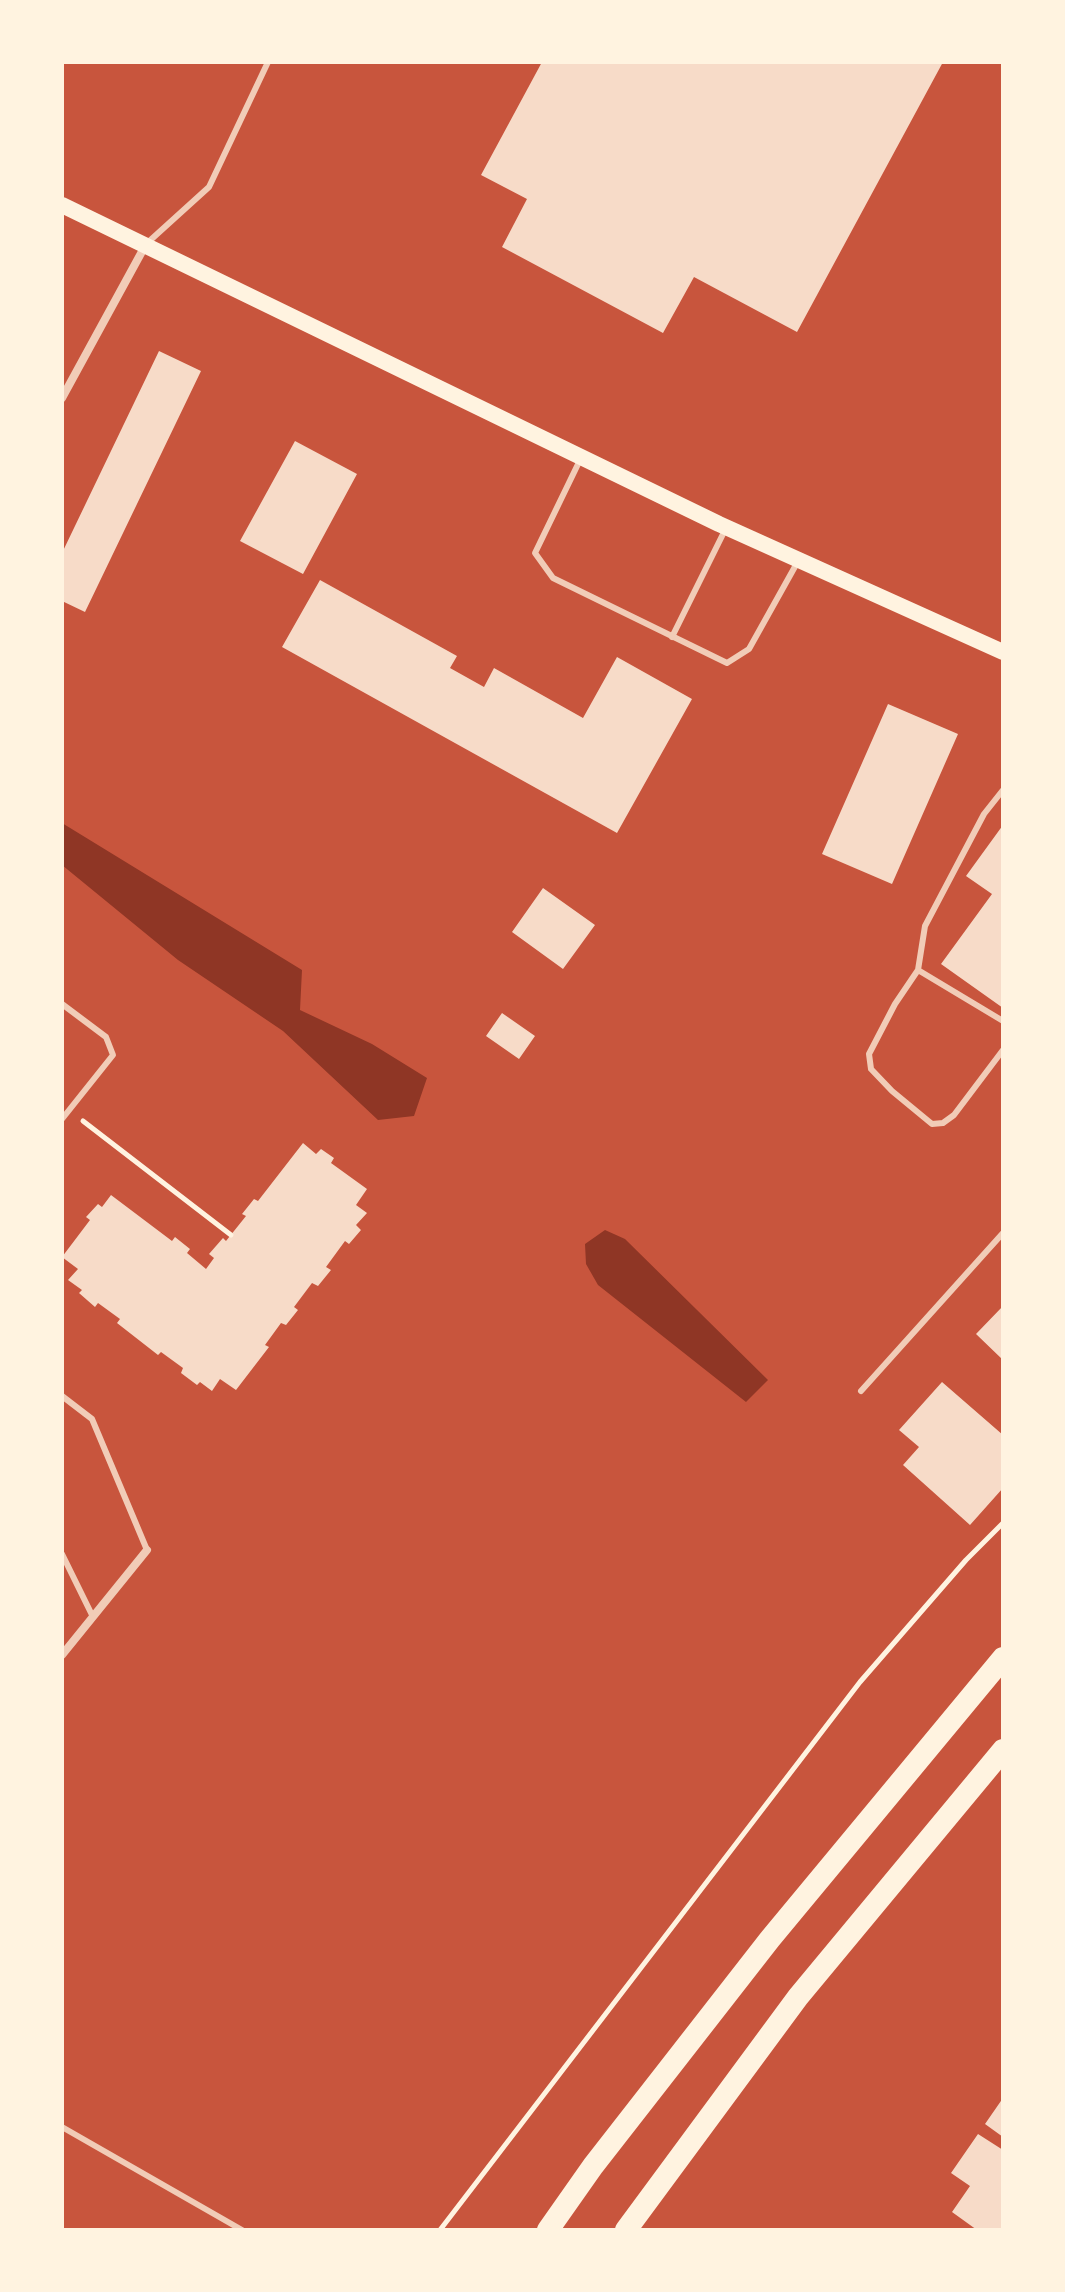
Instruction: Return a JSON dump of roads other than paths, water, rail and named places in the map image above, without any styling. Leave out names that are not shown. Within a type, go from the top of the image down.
[{"type":"highway","points":[[548,2230],[593,2166],[770,1939],[1003,1658]]},
{"type":"highway","points":[[626,2230],[798,1997],[1003,1750]]},
{"type":"main road","points":[[62,205],[727,527],[1003,652]]},
{"type":"street","points":[[62,398],[145,245]]},
{"type":"street","points":[[62,1655],[147,1550]]},
{"type":"lane","points":[[145,245],[209,187],[268,62]]},
{"type":"lane","points":[[581,457],[535,553],[553,578],[727,663],[749,649],[799,560]]},
{"type":"lane","points":[[672,637],[727,527]]},
{"type":"lane","points":[[1003,790],[984,814],[925,926],[918,970],[895,1004],[869,1054],[871,1069],[932,1124],[943,1123],[954,1115],[1003,1050]]},
{"type":"lane","points":[[918,970],[1003,1021]]},
{"type":"lane","points":[[62,1004],[106,1037],[113,1055],[62,1119]]},
{"type":"lane","points":[[861,1391],[1003,1233]]},
{"type":"lane","points":[[62,1396],[92,1419],[147,1550]]},
{"type":"lane","points":[[62,1554],[93,1617]]},
{"type":"lane","points":[[62,2127],[241,2229]]}]
